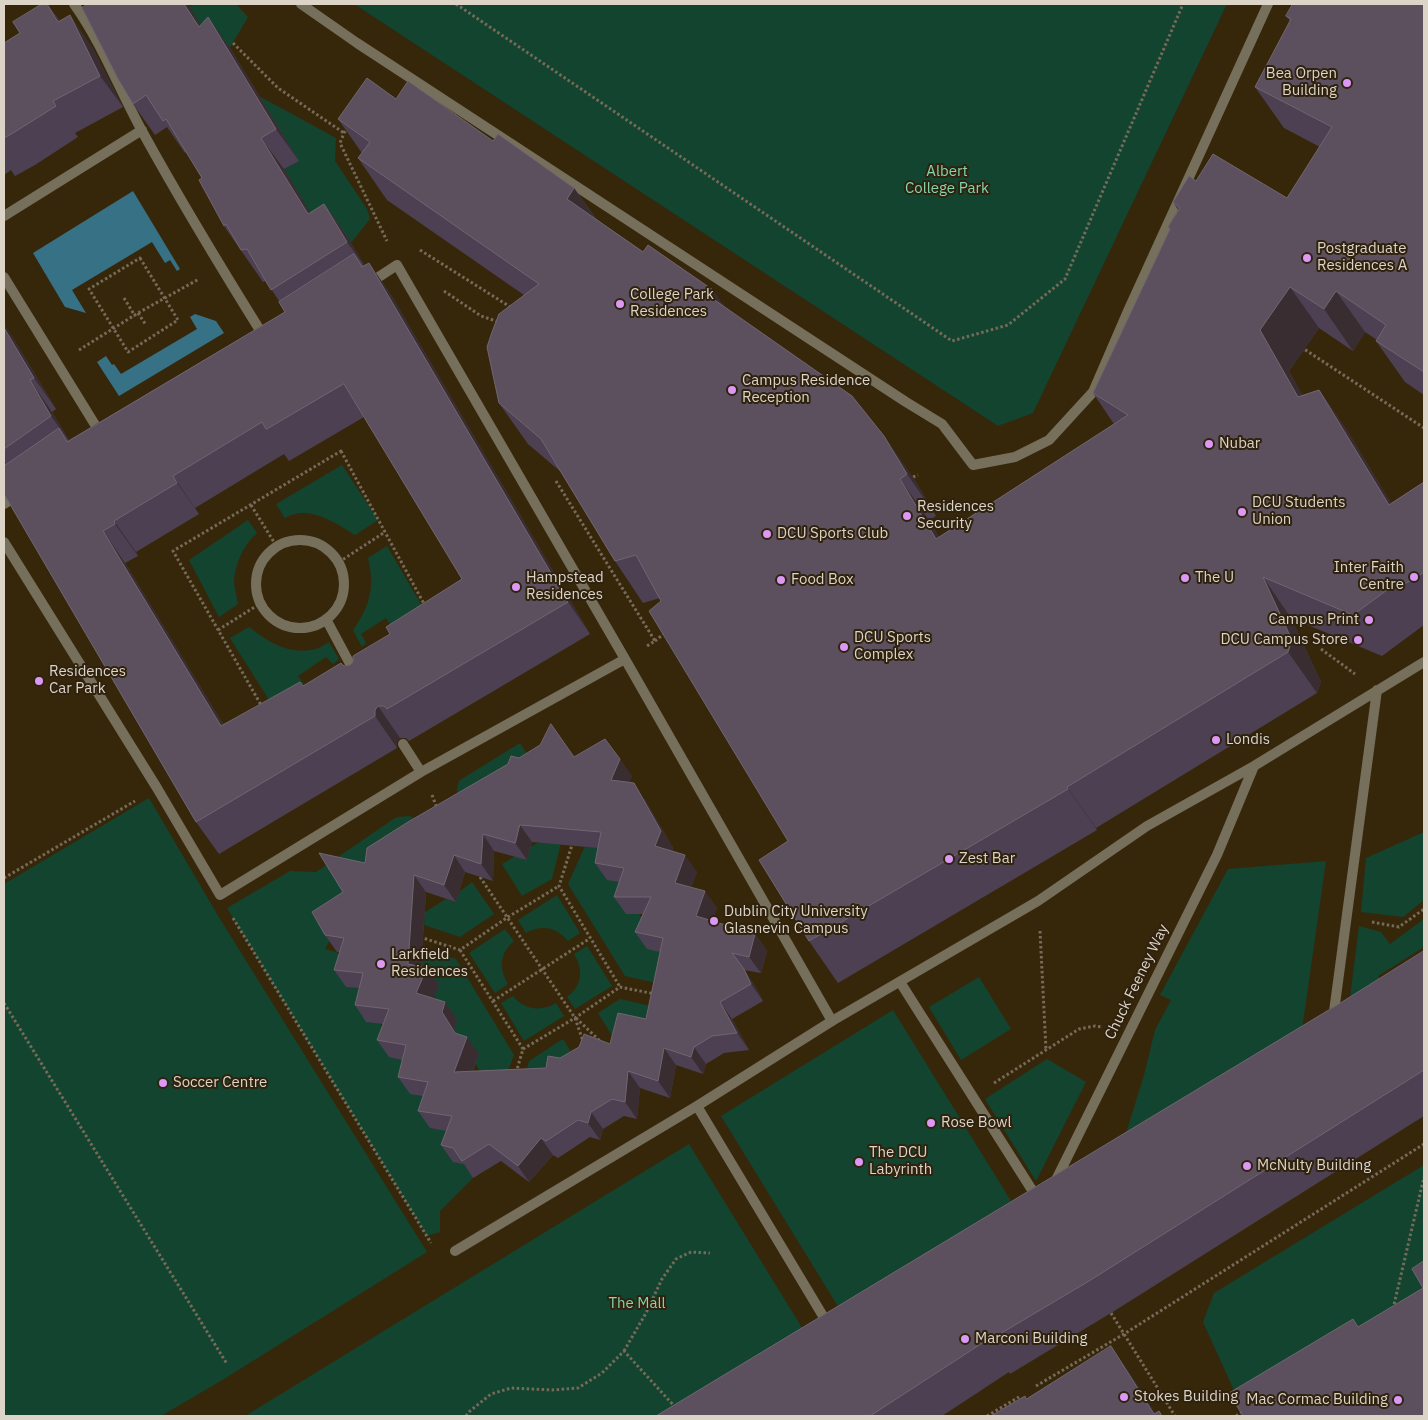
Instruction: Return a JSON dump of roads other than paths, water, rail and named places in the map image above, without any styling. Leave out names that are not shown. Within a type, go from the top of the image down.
[{"type":"street","points":[[74,4],[89,25],[142,130],[221,267],[269,345]]},
{"type":"street","points":[[301,4],[357,43],[942,424],[974,465],[1015,457],[1049,440],[1093,392],[1268,4]]},
{"type":"street","points":[[4,216],[142,130]]},
{"type":"street","points":[[357,290],[398,265],[832,1021]]},
{"type":"street","points":[[4,277],[103,437]]},
{"type":"street","points":[[4,504],[27,490]]},
{"type":"street","points":[[304,540],[318,543],[330,551],[339,562],[344,587],[341,600],[326,619],[302,628],[289,626],[268,614],[261,603],[256,582],[262,562],[277,546],[290,541],[304,540]]},
{"type":"street","points":[[4,542],[157,788],[220,895],[421,772],[625,659]]},
{"type":"street","points":[[326,619],[340,643],[348,662],[364,684]]},
{"type":"street","points":[[455,1251],[697,1106],[832,1021],[1038,901],[1147,826],[1254,766],[1424,662]]},
{"type":"street","points":[[1331,1032],[1378,690]]},
{"type":"street","points":[[403,744],[421,772]]},
{"type":"street","name":"Chuck Feeney Way","points":[[900,982],[973,1096],[1048,1201],[1217,854],[1254,766]]},
{"type":"street","points":[[697,1106],[835,1334]]},
{"type":"water","points":[[133,191],[180,269],[177,271],[170,260],[165,263],[152,242],[72,290],[86,313],[65,307],[33,253]]},
{"type":"water","points":[[195,314],[216,321],[224,333],[119,396],[97,362],[106,356],[121,374],[197,329],[190,317]]},
{"type":"place","name":"Bea Orpen Building","points":[[1347,83]]},
{"type":"place","name":"Postgraduate Residences A","points":[[1307,258]]},
{"type":"place","name":"College Park Residences","points":[[620,304]]},
{"type":"place","name":"Campus Residence Reception","points":[[732,390]]},
{"type":"place","name":"Nubar","points":[[1209,444]]},
{"type":"place","name":"DCU Students Union","points":[[1242,512]]},
{"type":"place","name":"Residences Security","points":[[907,516]]},
{"type":"place","name":"DCU Sports Club","points":[[767,534]]},
{"type":"place","name":"Inter Faith Centre","points":[[1414,577]]},
{"type":"place","name":"The U","points":[[1185,578]]},
{"type":"place","name":"Food Box","points":[[781,580]]},
{"type":"place","name":"Hampstead Residences","points":[[516,587]]},
{"type":"place","name":"Campus Print","points":[[1369,620]]},
{"type":"place","name":"DCU Campus Store","points":[[1358,640]]},
{"type":"place","name":"DCU Sports Complex","points":[[844,647]]},
{"type":"place","name":"Residences Car Park","points":[[39,681]]},
{"type":"place","name":"Londis","points":[[1216,740]]},
{"type":"place","name":"Zest Bar","points":[[949,859]]},
{"type":"place","name":"Dublin City University Glasnevin Campus","points":[[714,921]]},
{"type":"place","name":"Larkfield Residences","points":[[381,964]]},
{"type":"place","name":"Soccer Centre","points":[[163,1083]]},
{"type":"place","name":"Rose Bowl","points":[[931,1123]]},
{"type":"place","name":"The DCU Labyrinth","points":[[859,1162]]},
{"type":"place","name":"McNulty Building","points":[[1247,1166]]},
{"type":"place","name":"Marconi Building","points":[[965,1339]]},
{"type":"place","name":"Stokes Building","points":[[1124,1397]]},
{"type":"place","name":"Mac Cormac Building","points":[[1398,1400]]},
{"type":"park label","name":"Albert College Park","points":[[947,180]]},
{"type":"park label","name":"The Mall","points":[[637,1304]]}]
